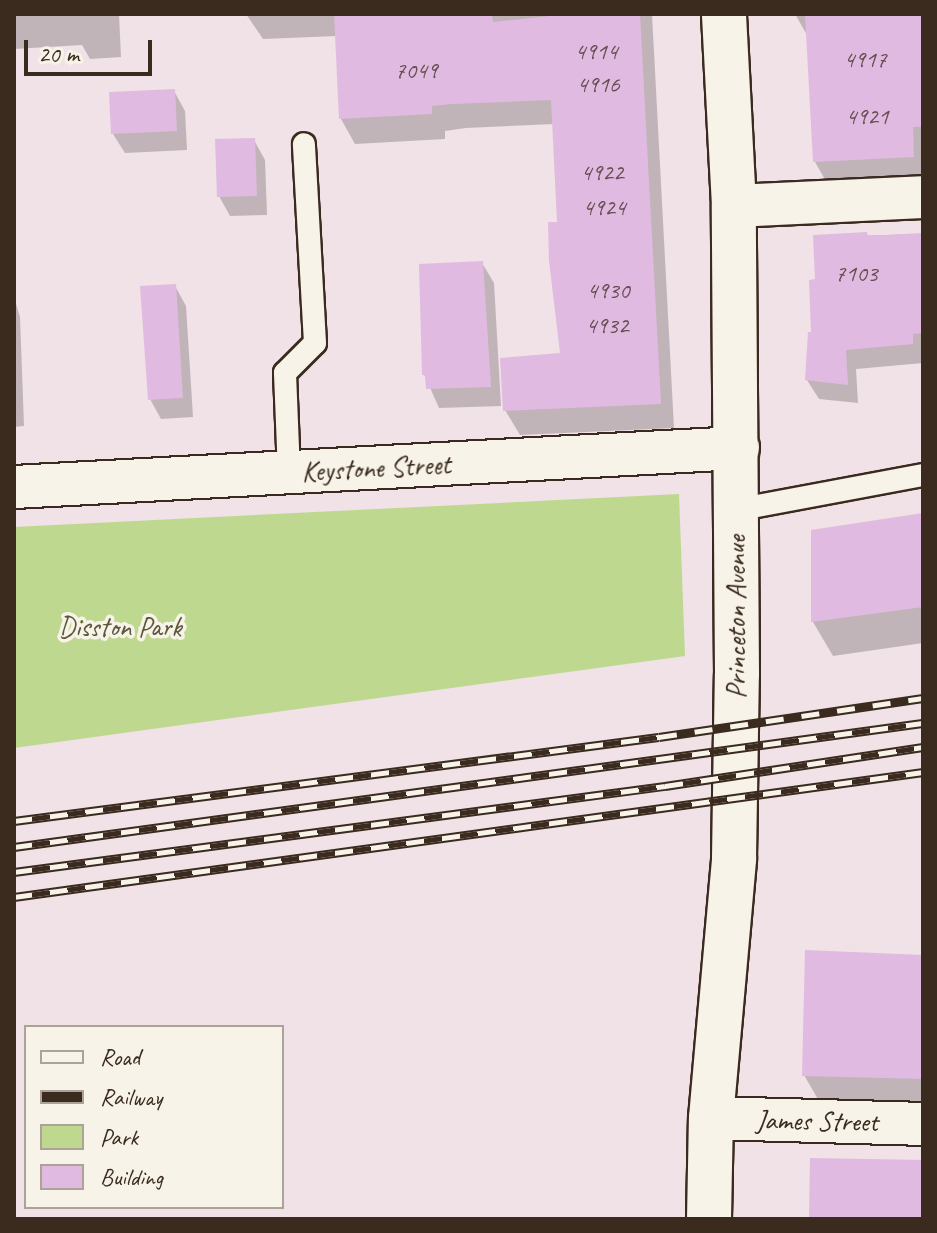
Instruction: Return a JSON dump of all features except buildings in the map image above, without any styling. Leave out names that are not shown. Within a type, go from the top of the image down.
[{"type":"main road","name":"Princeton Avenue","points":[[709,1219],[711,1118],[734,858],[738,448],[734,206],[724,14]]},
{"type":"street","points":[[734,206],[923,197]]},
{"type":"street","name":"Keystone Street","points":[[14,487],[738,448]]},
{"type":"street","name":"James Street","points":[[711,1118],[923,1124]]},
{"type":"lane","points":[[289,473],[285,373],[315,343],[304,144]]},
{"type":"lane","points":[[736,510],[923,475]]},
{"type":"green space","name":"Disston Park","points":[[679,494],[685,656],[14,748],[14,527]]},
{"type":"railway","points":[[14,821],[659,737],[923,698]]},
{"type":"railway","points":[[14,847],[923,723]]},
{"type":"railway","points":[[14,872],[665,786],[923,747]]},
{"type":"railway","points":[[14,897],[923,772]]}]
